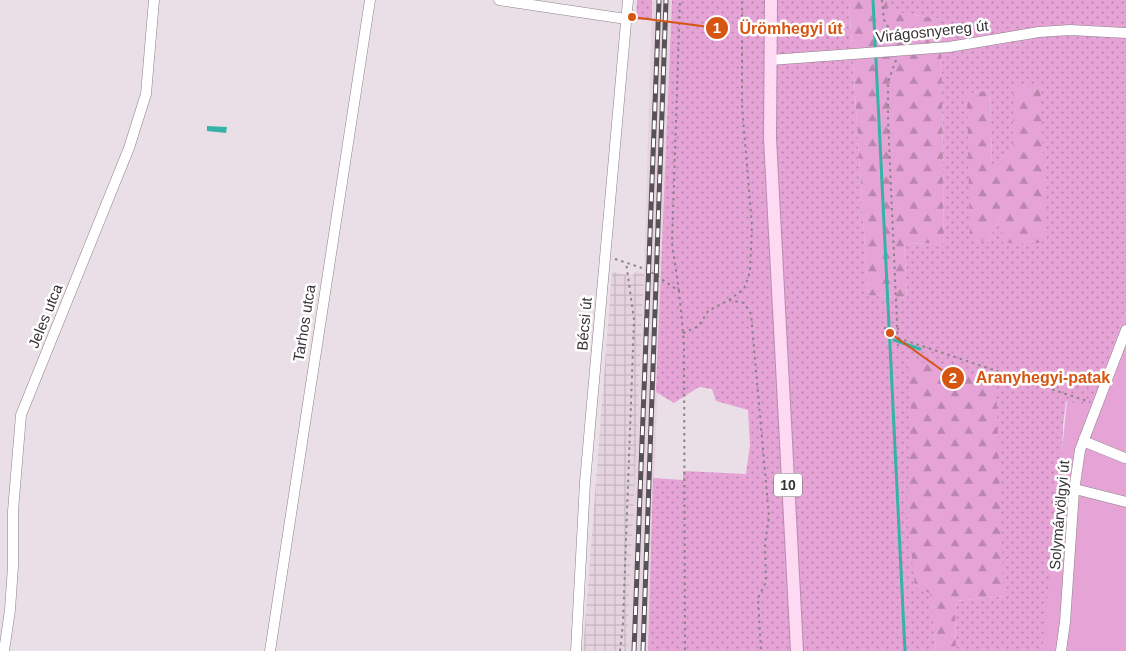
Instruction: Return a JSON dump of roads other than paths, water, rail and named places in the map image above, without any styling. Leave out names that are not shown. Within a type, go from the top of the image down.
[{"type":"main road","name":"10","points":[[771,0],[770,138],[778,319],[797,651]]},
{"type":"street","name":"Jeles utca","points":[[4,651],[13,566],[13,511],[21,415],[129,148],[142,109],[149,65],[154,0]]},
{"type":"street","name":"Tarhos utca","points":[[270,651],[370,0]]},
{"type":"street","points":[[499,0],[626,19]]},
{"type":"street","name":"Bécsi út","points":[[576,651],[585,482],[628,0]]},
{"type":"street","name":"Virágosnyereg út","points":[[770,60],[949,47],[1039,32],[1070,30],[1126,33]]},
{"type":"street","name":"Solymárvölgyi út","points":[[1061,651],[1066,622],[1075,489],[1084,439],[1097,405],[1122,353],[1126,330]]},
{"type":"street","points":[[1084,439],[1088,443],[1125,458]]},
{"type":"street","points":[[1075,489],[1126,502]]},
{"type":"water","points":[[207,126],[227,127],[226,133],[207,131]]},
{"type":"waterway","points":[[873,0],[905,651]]},
{"type":"waterway","points":[[894,340],[920,349]]},
{"type":"railway","points":[[634,651],[659,0]]},
{"type":"railway","points":[[643,651],[666,0]]},
{"type":"place","name":"Ürömhegyi út","points":[[632,17]]},
{"type":"place","name":"Aranyhegyi-patak","points":[[890,333]]}]
